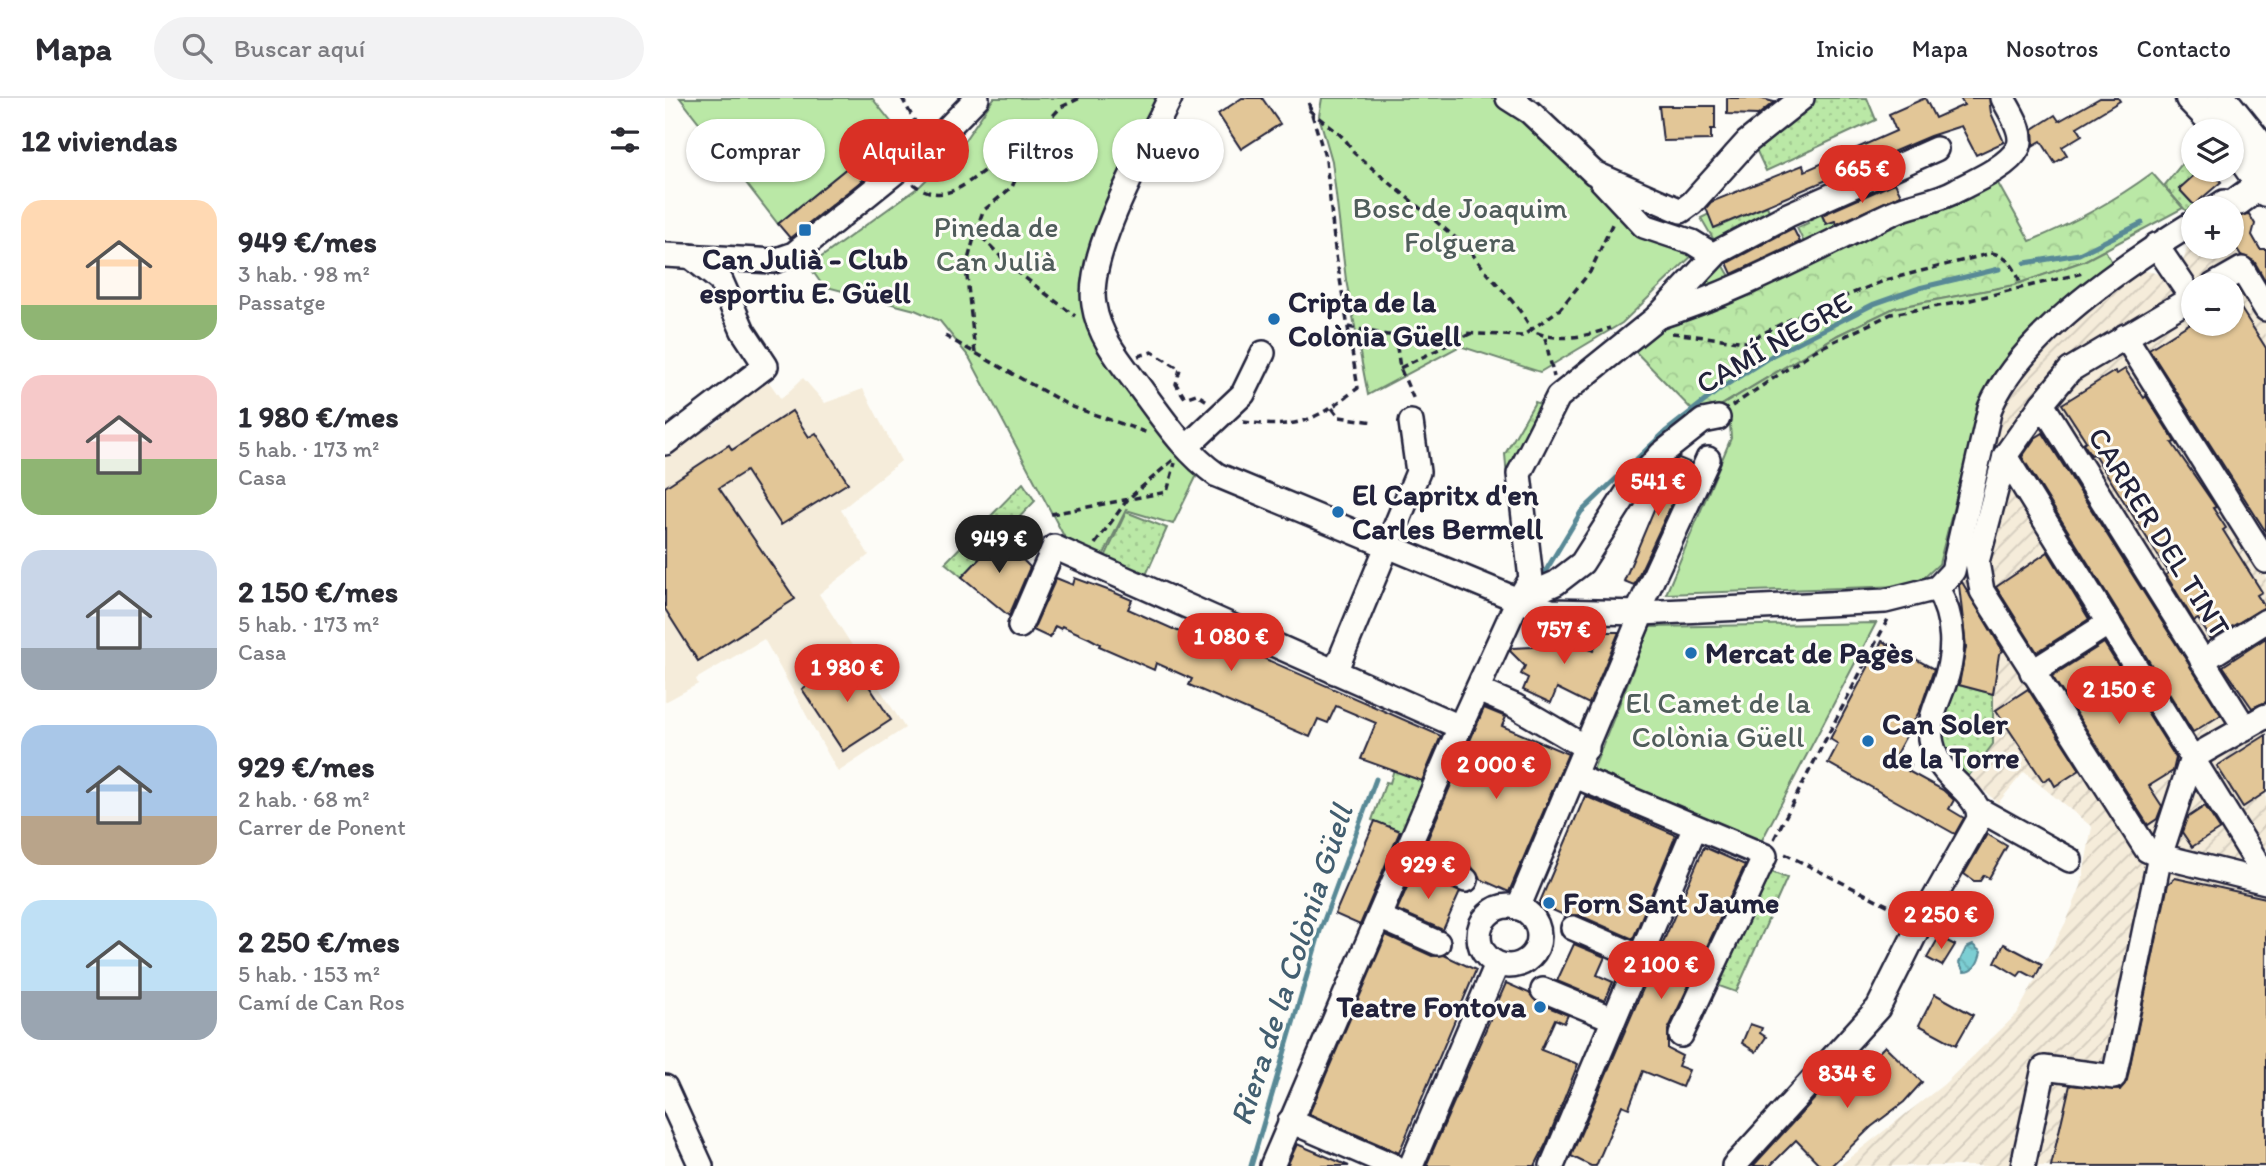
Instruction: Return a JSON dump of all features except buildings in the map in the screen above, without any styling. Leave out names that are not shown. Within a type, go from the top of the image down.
[{"type":"main road","points":[[2190,98],[2210,119]]},
{"type":"main road","points":[[2222,98],[2266,152],[2264,184]]},
{"type":"main road","points":[[2244,159],[2264,184]]},
{"type":"main road","points":[[2237,196],[2264,184]]},
{"type":"main road","points":[[2244,201],[2254,202],[2266,211]]},
{"type":"street","points":[[957,119],[977,98]]},
{"type":"street","points":[[1170,98],[1104,240],[1093,286],[1093,304],[1099,326],[1181,449],[1217,475],[1518,600],[1551,611],[1639,613],[1904,599],[1937,588],[1953,571],[1990,408],[2001,383],[2033,344],[2156,245],[2181,230]]},
{"type":"street","points":[[1508,98],[1530,112],[1594,173],[1644,226],[1699,244],[1713,255]]},
{"type":"street","points":[[1594,173],[1681,211],[1692,203],[1747,142],[1802,98]]},
{"type":"street","points":[[1272,1166],[1460,727],[1518,600],[1531,579],[1520,474],[1558,397],[1657,324],[1902,209],[1956,191],[1997,166],[2018,149],[2020,142],[2019,133],[2003,98]]},
{"type":"street","points":[[1657,324],[1713,255],[1787,215],[1936,149]]},
{"type":"street","points":[[665,255],[774,261],[794,254],[884,182]]},
{"type":"street","points":[[2156,245],[2181,282]]},
{"type":"street","points":[[665,443],[766,366],[743,331],[721,281],[690,256]]},
{"type":"street","points":[[2235,273],[2242,269],[2266,309]]},
{"type":"street","points":[[2005,456],[2192,758],[2258,845],[2266,879],[2217,870],[2160,856],[2147,850],[1982,592],[1977,562],[2005,456],[2042,404],[2070,370],[2181,304]]},
{"type":"street","points":[[2125,336],[2266,561]]},
{"type":"street","points":[[1181,449],[1243,394],[1263,353]]},
{"type":"street","name":"CARRER DEL TINT","points":[[2042,404],[2245,728]]},
{"type":"street","points":[[1335,672],[1418,472],[1415,416]]},
{"type":"street","name":"CAMÍ NEGRE","points":[[1518,600],[1556,583],[1582,563],[1627,493],[1661,454],[1703,421],[1718,418]]},
{"type":"street","points":[[1518,908],[1587,748],[1639,613],[1708,459]]},
{"type":"street","points":[[1020,626],[1054,547],[1460,727]]},
{"type":"street","points":[[1949,610],[1963,578],[1979,575]]},
{"type":"street","points":[[1734,1166],[1878,1008],[1921,922],[1979,819],[1974,801],[1941,768],[1932,746],[1929,727],[1948,673],[1952,629],[1949,610],[1937,588]]},
{"type":"street","points":[[2202,661],[2266,621]]},
{"type":"street","points":[[2032,672],[2109,623]]},
{"type":"street","points":[[1478,690],[1515,706],[1587,748]]},
{"type":"street","points":[[2023,1166],[2044,1068],[2114,1077],[2160,856],[2192,758],[2266,716]]},
{"type":"street","points":[[1575,776],[1695,827],[1767,851],[1681,1035]]},
{"type":"street","points":[[1978,809],[2070,860]]},
{"type":"street","points":[[1552,1166],[1695,827]]},
{"type":"street","points":[[2217,870],[2258,845]]},
{"type":"street","points":[[1406,852],[1466,880]]},
{"type":"street","points":[[1509,906],[1518,908],[1534,919],[1539,937],[1537,947],[1525,961],[1507,966],[1497,964],[1482,950],[1479,930],[1489,913],[1509,906]]},
{"type":"street","points":[[1379,917],[1438,943]]},
{"type":"street","points":[[1573,928],[1640,957]]},
{"type":"street","points":[[1411,1166],[1497,964]]},
{"type":"street","points":[[1543,990],[1613,1019]]},
{"type":"street","points":[[665,1087],[701,1166]]},
{"type":"street","points":[[1290,1121],[1394,1166]]},
{"type":"path","points":[[1048,119],[1080,98]]},
{"type":"path","points":[[1123,365],[1139,355],[1152,352],[1180,369],[1176,384],[1185,398],[1196,394],[1242,421],[1280,427],[1305,422],[1332,408],[1358,388],[1335,249],[1326,160],[1308,109],[1307,98]]},
{"type":"path","points":[[905,99],[915,119]]},
{"type":"path","points":[[1308,109],[1347,139],[1354,153],[1470,250],[1483,271],[1508,298],[1531,330],[1545,338],[1587,335],[1617,325]]},
{"type":"path","points":[[914,182],[926,193],[946,194],[983,172]]},
{"type":"path","points":[[975,353],[966,267],[983,211],[1012,187],[1014,182]]},
{"type":"path","points":[[1348,327],[1395,334],[1472,333],[1522,336],[1560,309],[1590,272],[1622,202]]},
{"type":"path","points":[[976,232],[1043,294],[1081,320]]},
{"type":"path","points":[[1657,324],[1746,342],[1803,313],[1886,281],[1993,253],[2000,255],[2018,272],[2021,288]]},
{"type":"path","name":"CAMÍ NEGRE","points":[[1718,418],[1767,380],[1864,325],[1911,309],[1962,302],[2084,273]]},
{"type":"path","points":[[1400,368],[1472,333]]},
{"type":"path","points":[[1395,334],[1400,368],[1415,416]]},
{"type":"path","points":[[945,336],[1070,406],[1181,449]]},
{"type":"path","points":[[1545,338],[1558,397]]},
{"type":"path","points":[[1332,408],[1339,418],[1374,422]]},
{"type":"path","points":[[1051,514],[1167,492],[1181,449]]},
{"type":"path","points":[[1083,560],[1128,499],[1181,449]]},
{"type":"path","points":[[1904,599],[1892,611],[1767,851],[1921,922]]},
{"type":"shaded area","points":[[2244,212],[2255,224],[2252,235],[2260,249],[2266,249],[2266,1166],[1839,1166],[1943,1085],[2017,1014],[2067,920],[2081,886],[2092,827],[2024,772],[1998,803],[1969,778],[1993,744],[1993,694],[1957,684],[1966,647],[1959,592],[1999,401],[2051,341],[2141,270],[2160,274],[2184,259],[2244,259]]},
{"type":"shaded area","points":[[803,378],[825,403],[863,389],[901,461],[841,510],[869,555],[819,594],[905,728],[838,772],[764,639],[696,679],[698,684],[665,702],[665,456],[722,419],[720,414],[769,382],[781,399]]},
{"type":"green space","points":[[680,98],[872,98],[889,119],[839,119],[839,174],[778,224],[745,182],[825,182],[825,119],[696,119]]},
{"type":"green space","name":"Pineda de Can Julià","points":[[994,98],[1163,98],[1154,119],[1112,119],[1112,182],[1128,182],[1084,287],[1200,469],[1173,524],[1126,510],[1103,556],[1066,540],[969,357],[940,321],[915,310],[823,286],[809,266],[924,182],[969,182],[969,134]]},
{"type":"green space","name":"Bosc de Joaquim Folguera","points":[[1322,98],[1497,98],[1643,234],[1697,251],[1622,323],[1540,372],[1460,346],[1368,395],[1346,280],[1332,161],[1319,116]]},
{"type":"green space","points":[[1807,98],[1867,98],[1876,120],[1766,171],[1753,143]]},
{"type":"green space","points":[[2181,165],[2181,182],[2187,182],[2179,189],[2186,196],[2181,196],[2181,205],[2164,186]]},
{"type":"green space","points":[[2152,173],[2181,209],[2084,261],[2015,285],[1894,308],[1838,335],[1700,418],[1629,345],[1995,178],[2030,241],[2093,211]]},
{"type":"green space","points":[[1767,206],[1771,215],[1718,247],[1701,218],[1709,214],[1715,228]]},
{"type":"green space","points":[[1819,210],[1826,224],[1835,221],[1839,229],[1805,245],[1797,228],[1808,223],[1805,216]]},
{"type":"green space","points":[[2105,250],[2116,269],[2009,354],[1983,394],[1939,564],[1926,576],[1902,586],[1666,594],[1731,438],[1730,425],[1714,410],[1838,335],[1894,308],[2014,285],[2084,261]]},
{"type":"green space","points":[[1718,256],[1734,283],[1692,293]]},
{"type":"green space","points":[[1535,402],[1546,406],[1507,478],[1505,454]]},
{"type":"green space","points":[[1023,483],[1035,501],[962,577],[945,563]]},
{"type":"green space","points":[[1126,512],[1167,528],[1146,575],[1105,557]]},
{"type":"green space","name":"El Camet de la Colònia Güell","points":[[1876,623],[1761,842],[1593,770],[1650,627]]},
{"type":"green space","points":[[1951,683],[1993,694],[1993,744],[1965,781],[1947,756],[1941,735],[1943,712]]},
{"type":"green space","points":[[1394,769],[1425,782],[1404,833],[1372,820],[1386,782],[1390,783]]},
{"type":"green space","points":[[1769,871],[1787,878],[1736,992],[1719,986]]},
{"type":"water","points":[[1973,945],[1981,952],[1979,959],[1974,968],[1964,972],[1959,963],[1966,948]]},
{"type":"waterway","name":"Riera de la Colònia Güell","points":[[2025,263],[2079,254],[2142,223]]},
{"type":"waterway","name":"Riera de la Colònia Güell","points":[[1545,572],[1581,512],[1665,432],[1720,389],[1773,355],[1874,304],[1919,288],[1999,269]]},
{"type":"waterway","name":"Riera de la Colònia Güell","points":[[1251,1166],[1320,931],[1376,779]]},
{"type":"place","name":"Can Julià - Club esportiu E. Güell","points":[[805,230]]},
{"type":"place","name":"Cripta de la Colònia Güell","points":[[1274,319]]},
{"type":"place","name":"El Capritx d'en Carles Bermell","points":[[1338,512]]},
{"type":"place","name":"Mercat de Pagès","points":[[1691,653]]},
{"type":"place","name":"Can Soler de la Torre","points":[[1868,741]]},
{"type":"place","name":"Forn Sant Jaume","points":[[1549,903]]},
{"type":"place","name":"Teatre Fontova","points":[[1540,1007]]}]
